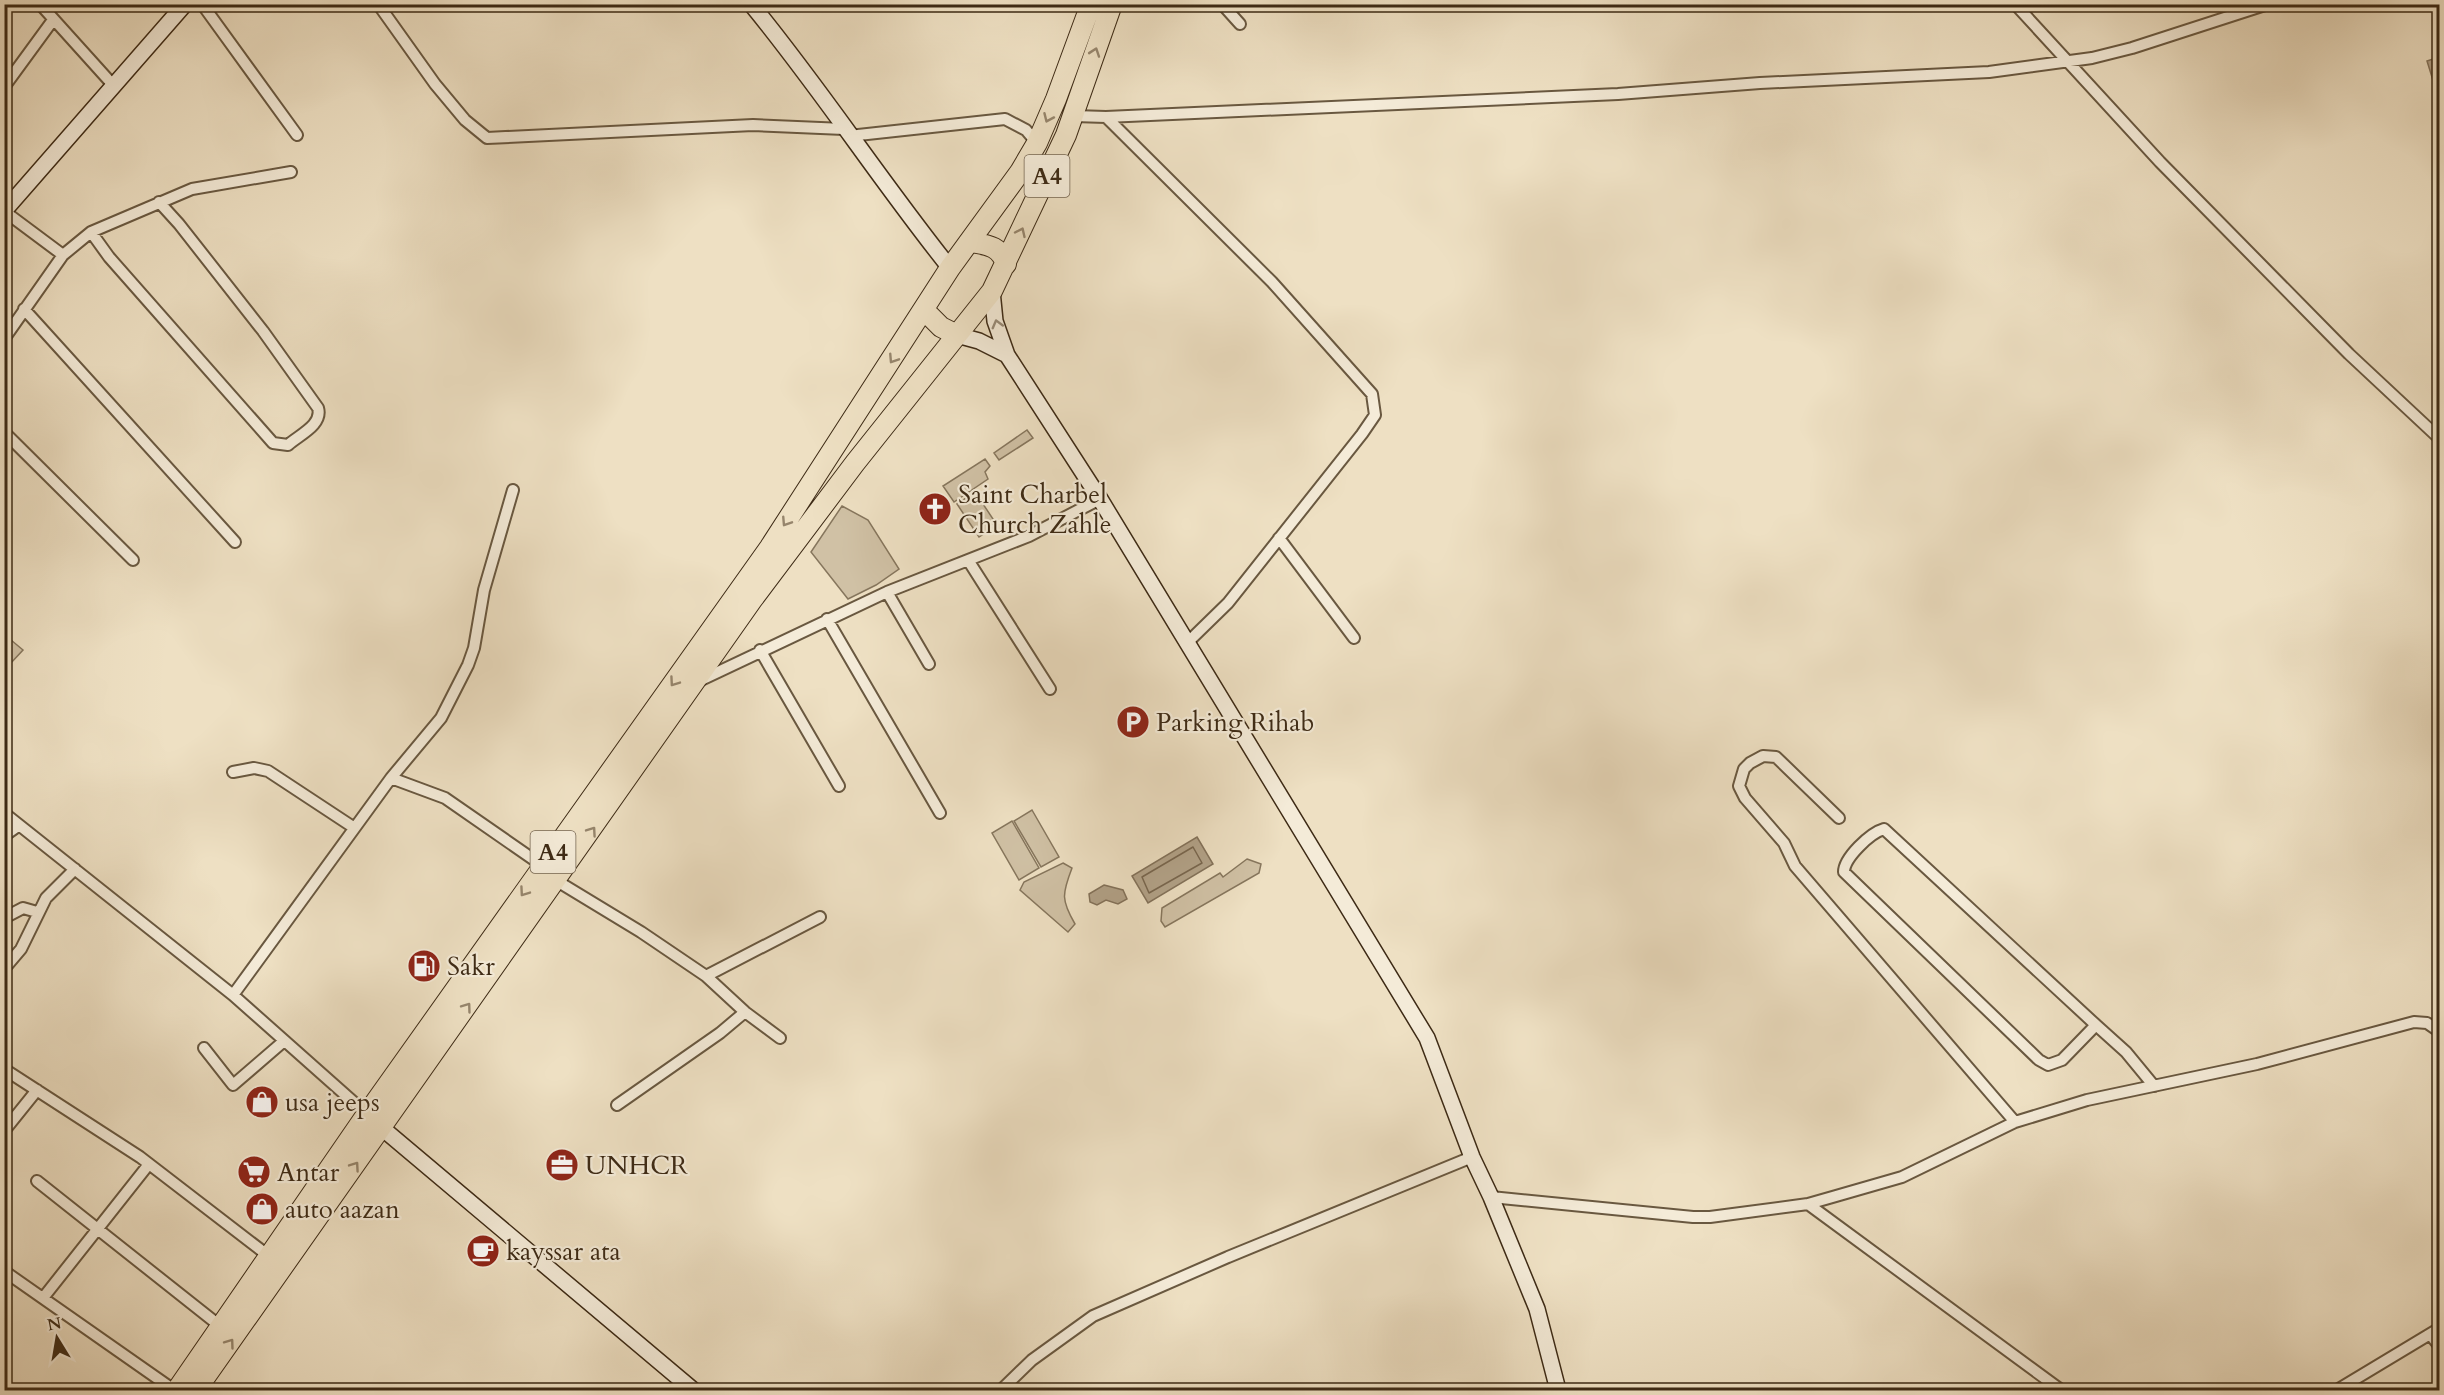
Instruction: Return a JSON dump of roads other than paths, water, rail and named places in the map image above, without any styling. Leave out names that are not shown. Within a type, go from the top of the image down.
[{"type":"highway","name":"A4","points":[[175,1390],[270,1257],[367,1114],[770,546],[950,268],[971,242],[1037,143],[1077,46],[1091,4]]},
{"type":"highway","name":"A4","points":[[196,1390],[557,881],[778,564],[992,291],[1074,116],[1112,4]]},
{"type":"highway","points":[[971,242],[996,248],[1006,264]]},
{"type":"highway","points":[[924,310],[941,327],[957,335]]},
{"type":"street","points":[[40,4],[113,85]]},
{"type":"street","points":[[63,255],[5,211],[185,4]]},
{"type":"street","points":[[202,4],[297,135]]},
{"type":"street","points":[[378,4],[435,84],[465,120],[488,138],[559,137],[753,126],[847,132],[1005,118],[1026,130],[1037,143]]},
{"type":"street","points":[[751,4],[814,83],[847,132],[950,268]]},
{"type":"street","points":[[1222,4],[1240,24]]},
{"type":"street","points":[[2015,4],[2044,33],[2067,62],[2329,334],[2439,439]]},
{"type":"street","points":[[1074,116],[1106,117],[1618,94],[1760,83],[1989,72],[2067,62],[2132,48],[2268,4]]},
{"type":"street","points":[[4,87],[53,20]]},
{"type":"street","points":[[1106,117],[1272,282],[1372,394],[1375,416],[1323,487],[1228,603],[1187,643]]},
{"type":"street","points":[[4,339],[63,255],[91,232],[192,189],[291,172]]},
{"type":"street","points":[[91,232],[109,257],[273,442],[288,445],[317,422],[318,408],[263,331],[159,202]]},
{"type":"street","points":[[992,291],[995,321],[1006,355],[1100,499],[1427,1038],[1472,1157],[1537,1309],[1558,1390]]},
{"type":"street","points":[[24,309],[235,542]]},
{"type":"street","points":[[957,335],[979,341],[1006,355]]},
{"type":"street","points":[[4,432],[133,560]]},
{"type":"street","points":[[233,995],[353,827],[441,718],[468,665],[474,648],[484,590],[513,489]]},
{"type":"street","points":[[696,682],[760,650],[888,592],[1029,536],[1100,499]]},
{"type":"street","points":[[1279,538],[1354,638]]},
{"type":"street","points":[[968,560],[1050,689]]},
{"type":"street","points":[[888,592],[929,664]]},
{"type":"street","points":[[827,619],[940,813]]},
{"type":"street","points":[[760,650],[839,786]]},
{"type":"street","points":[[1839,818],[1776,757],[1769,755],[1757,758],[1744,769],[1739,780],[1741,792],[1784,843],[1795,866],[2015,1122]]},
{"type":"street","points":[[233,772],[254,768],[268,771],[353,827]]},
{"type":"street","points":[[391,778],[445,798],[543,866]]},
{"type":"street","points":[[4,813],[233,995],[367,1114]]},
{"type":"street","points":[[4,836],[18,826]]},
{"type":"street","points":[[2096,1025],[2062,1060],[2048,1065],[2039,1060],[1844,872],[1846,862],[1874,834],[1884,829],[1890,832],[2126,1052],[2154,1086]]},
{"type":"street","points":[[4,969],[21,949],[37,912],[46,898],[75,869]]},
{"type":"street","points":[[557,881],[641,932],[706,976],[745,1012],[780,1038]]},
{"type":"street","points":[[4,918],[23,908],[37,912]]},
{"type":"street","points":[[706,976],[820,917]]},
{"type":"street","points":[[617,1105],[720,1033],[745,1012]]},
{"type":"street","points":[[1491,1197],[1693,1217],[1808,1204],[1902,1177],[2015,1122],[2086,1100],[2257,1064],[2414,1022],[2427,1023],[2439,1032]]},
{"type":"street","points":[[204,1048],[233,1085],[284,1041]]},
{"type":"street","points":[[4,1069],[149,1164],[270,1257]]},
{"type":"street","points":[[4,1131],[37,1090]]},
{"type":"street","points":[[382,1128],[693,1390]]},
{"type":"street","points":[[1001,1390],[1032,1360],[1093,1316],[1228,1257],[1472,1157]]},
{"type":"street","points":[[44,1298],[149,1164]]},
{"type":"street","points":[[37,1181],[220,1326]]},
{"type":"street","points":[[1808,1204],[2061,1390]]},
{"type":"street","points":[[4,1271],[175,1390]]},
{"type":"street","points":[[2337,1390],[2439,1328]]},
{"type":"street","points":[[2430,1334],[2439,1347]]},
{"type":"water","points":[[2439,57],[2439,89],[2436,90],[2427,61]]},
{"type":"water","points":[[1197,837],[1213,864],[1148,903],[1132,876]]},
{"type":"water","points":[[1104,885],[1123,890],[1127,899],[1118,904],[1106,900],[1097,905],[1090,902],[1089,894]]},
{"type":"place","name":"Saint Charbel Church Zahle","points":[[935,509]]},
{"type":"place","name":"Parking Rihab","points":[[1133,722]]},
{"type":"place","name":"Sakr","points":[[424,966]]},
{"type":"place","name":"usa jeeps","points":[[262,1102]]},
{"type":"place","name":"UNHCR","points":[[562,1165]]},
{"type":"place","name":"Antar","points":[[254,1172]]},
{"type":"place","name":"auto aazan","points":[[262,1209]]},
{"type":"place","name":"kayssar ata","points":[[483,1251]]}]
